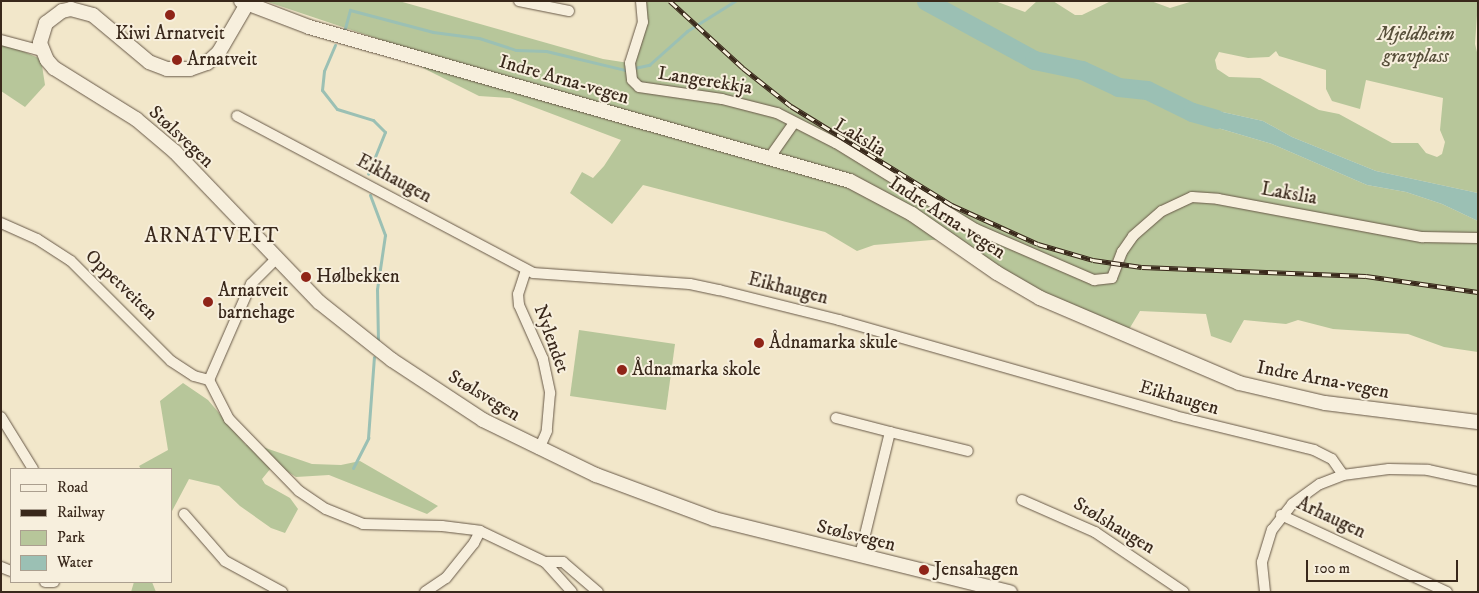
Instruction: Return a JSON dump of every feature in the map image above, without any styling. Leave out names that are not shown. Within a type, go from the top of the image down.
[{"type":"street","points":[[519,1],[569,11]]},
{"type":"street","name":"Langerekkja","points":[[641,1],[644,22],[630,63],[635,84],[653,91],[754,106],[794,123]]},
{"type":"street","points":[[1,40],[42,51],[41,34],[46,23],[62,11],[71,9],[92,15],[153,65],[167,70],[190,69],[207,64],[220,52],[244,3]]},
{"type":"street","name":"Indre Arna-vegen","points":[[244,3],[336,35],[830,174],[874,192],[1040,298],[1240,383],[1325,404],[1478,422]]},
{"type":"street","name":"Stølsvegen","points":[[42,51],[47,60],[64,75],[115,106],[155,134],[318,302],[392,360],[454,402],[539,449],[625,486],[714,519],[1010,592]]},
{"type":"street","name":"Eikhaugen","points":[[237,116],[526,270],[548,275],[675,283],[719,290],[839,320],[1175,416],[1314,450],[1332,459],[1343,475]]},
{"type":"street","points":[[770,157],[794,123]]},
{"type":"street","name":"Lakslia","points":[[794,123],[836,143],[1002,242],[1094,280],[1108,281],[1126,245],[1144,226],[1174,204],[1192,197],[1218,199],[1422,237],[1478,238]]},
{"type":"street","name":"Oppetveiten","points":[[1,223],[37,239],[71,261],[172,360],[188,373],[209,380]]},
{"type":"street","points":[[276,259],[251,284],[209,380],[228,419],[312,502],[363,524],[442,526],[480,531],[545,562],[572,592]]},
{"type":"street","name":"Nylendet","points":[[526,270],[518,294],[519,305],[522,318],[543,359],[550,393],[547,431],[539,449]]},
{"type":"street","points":[[1,417],[32,468]]},
{"type":"street","points":[[836,418],[968,451]]},
{"type":"street","points":[[860,555],[890,432]]},
{"type":"street","points":[[1265,592],[1262,571],[1264,552],[1281,515],[1313,489],[1343,475],[1419,469],[1478,481]]},
{"type":"street","name":"Stølshaugen","points":[[1022,500],[1095,532],[1184,592]]},
{"type":"street","points":[[184,514],[224,561],[282,592]]},
{"type":"street","name":"Arhaugen","points":[[1281,515],[1447,592]]},
{"type":"street","points":[[425,592],[446,578],[474,543],[480,531]]},
{"type":"street","points":[[545,562],[563,562],[598,592]]},
{"type":"green space","name":"Mjeldheim gravplass","points":[[265,1],[399,1],[603,59],[629,63],[641,33],[641,1],[995,1],[1025,12],[1037,1],[1053,1],[1075,15],[1082,15],[1111,1],[1151,1],[1170,8],[1193,1],[1478,1],[1475,44],[1478,56],[1478,193],[1376,171],[1292,137],[1263,121],[1200,107],[1201,123],[1272,144],[1367,185],[1406,192],[1442,204],[1478,221],[1478,352],[1444,347],[1408,334],[1333,329],[1298,320],[1286,324],[1244,320],[1231,343],[1211,336],[1206,314],[1140,311],[1128,331],[1036,290],[955,238],[874,245],[857,251],[825,232],[643,185],[612,224],[570,193],[582,172],[593,178],[604,166],[621,140],[510,98],[479,96],[423,68],[420,53]],"holes":[[[1276,51],[1279,56],[1326,70],[1326,89],[1332,101],[1360,109],[1366,80],[1443,98],[1440,130],[1445,142],[1442,154],[1437,157],[1426,153],[1418,143],[1392,143],[1339,114],[1319,110],[1260,78],[1229,77],[1217,69],[1215,60],[1219,52],[1248,58],[1269,57]]]},
{"type":"green space","points":[[1,42],[41,59],[45,85],[25,107],[1,91]]},
{"type":"green space","name":"Ådnamarka skole","points":[[579,330],[675,344],[666,410],[570,396]]},
{"type":"green space","points":[[183,383],[208,400],[246,445],[254,444],[312,464],[341,465],[360,461],[438,506],[427,514],[329,475],[296,477],[282,468],[271,468],[262,479],[265,484],[290,498],[298,509],[285,533],[271,528],[240,506],[219,486],[189,479],[172,511],[172,468],[140,468],[139,466],[168,450],[160,401]]},
{"type":"green space","points":[[134,583],[152,583],[156,592],[131,592]]},
{"type":"water","points":[[1200,107],[1263,121],[1292,137],[1376,171],[1478,193],[1478,221],[1442,204],[1406,192],[1367,185],[1272,144],[1201,123],[1192,117],[1195,108]]},
{"type":"waterway","points":[[344,32],[350,10],[433,32],[479,38],[516,50],[546,51],[625,70],[649,65],[687,31],[735,1]]},
{"type":"waterway","points":[[926,1],[1034,60],[1082,70],[1118,87],[1147,90],[1192,112],[1216,119]]},
{"type":"waterway","points":[[335,45],[324,71],[322,90],[337,109],[373,120],[385,132],[368,174]]},
{"type":"waterway","points":[[370,195],[385,235],[377,289],[378,341]]},
{"type":"waterway","points":[[353,468],[368,438],[374,357]]},
{"type":"railway","points":[[670,1],[743,68],[791,106],[952,205],[1038,244],[1093,260],[1142,267],[1366,276],[1478,292]]},
{"type":"place","name":"Kiwi Arnatveit","points":[[170,15]]},
{"type":"place","name":"Arnatveit","points":[[177,60]]},
{"type":"place","name":"Hølbekken","points":[[306,277]]},
{"type":"place","name":"Arnatveit barnehage","points":[[208,302]]},
{"type":"place","name":"Ådnamarka skule","points":[[759,343]]},
{"type":"place","name":"Ådnamarka skole","points":[[622,370]]},
{"type":"place","name":"Jensahagen","points":[[924,570]]},
{"type":"district","name":"ARNATVEIT","points":[[212,236]]}]
